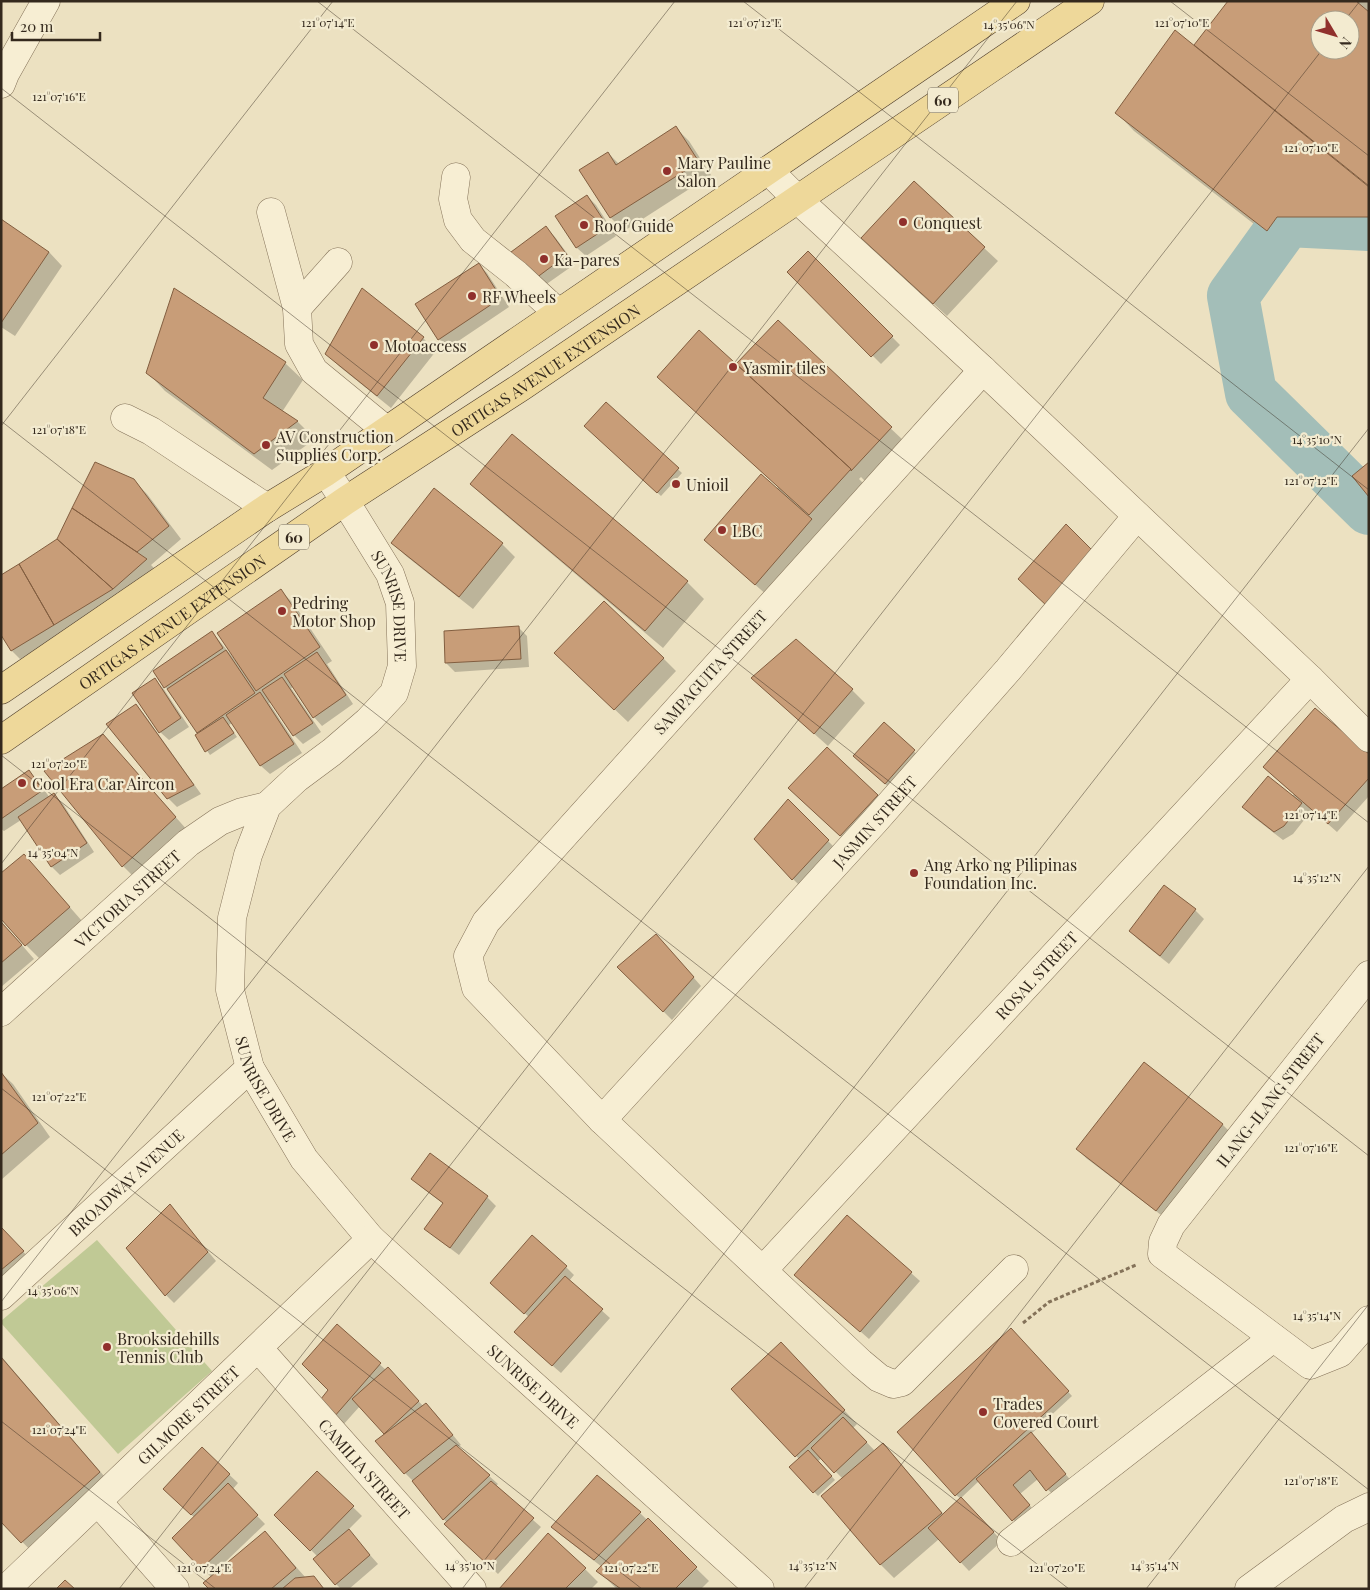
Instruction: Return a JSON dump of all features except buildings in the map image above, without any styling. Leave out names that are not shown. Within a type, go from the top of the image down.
[{"type":"main road","name":"60","points":[[1,690],[267,508],[326,472],[1016,1]]},
{"type":"main road","name":"ORTIGAS AVENUE EXTENSION","points":[[1,740],[345,501],[521,387],[1090,1]]},
{"type":"street","points":[[1,84],[46,1]]},
{"type":"street","points":[[768,170],[1310,679],[1369,738]]},
{"type":"street","points":[[456,177],[453,198],[458,220],[473,240],[516,274],[558,313]]},
{"type":"street","points":[[271,212],[297,308],[299,344],[314,371],[386,430]]},
{"type":"street","points":[[297,308],[338,262]]},
{"type":"street","name":"SAMPAGUITA STREET","points":[[602,1120],[476,988],[468,956],[486,922],[983,370]]},
{"type":"street","points":[[125,418],[152,432],[267,508]]},
{"type":"street","name":"SUNRISE DRIVE","points":[[326,472],[390,574],[400,603],[402,666],[394,693],[368,721],[332,752],[297,778],[267,806],[248,855],[232,918],[230,990],[250,1068],[304,1159],[371,1239],[748,1585]]},
{"type":"street","name":"JASMIN STREET","points":[[602,1120],[881,814],[1008,670],[1137,516]]},
{"type":"street","name":"ROSAL STREET","points":[[763,1270],[1310,679]]},
{"type":"street","name":"VICTORIA STREET","points":[[1,1012],[188,843],[220,821],[242,812],[267,806]]},
{"type":"street","name":"ILANG-ILANG STREET","points":[[1162,1254],[1163,1242],[1171,1225],[1369,975]]},
{"type":"street","name":"BROADWAY AVENUE","points":[[1,1296],[250,1068]]},
{"type":"street","points":[[602,1120],[763,1270],[838,1343],[879,1378],[893,1384],[902,1382],[1014,1269]]},
{"type":"street","name":"GILMORE STREET","points":[[6,1589],[371,1239]]},
{"type":"street","points":[[1162,1254],[1310,1365],[1340,1353],[1369,1320]]},
{"type":"street","points":[[1011,1542],[1273,1338]]},
{"type":"street","name":"CAMILIA STREET","points":[[258,1348],[472,1589]]},
{"type":"street","points":[[98,1502],[175,1589]]},
{"type":"street","points":[[1249,1589],[1344,1520],[1369,1506]]},
{"type":"path","points":[[1023,1323],[1049,1302],[1162,1254]]},
{"type":"green space","name":"Brooksidehills Tennis Club","points":[[97,1240],[212,1371],[118,1454],[1,1323],[1,1321]]},
{"type":"waterway","points":[[1369,225],[1287,221],[1233,296],[1251,393],[1369,509]]},
{"type":"place","name":"Mary Pauline Salon","points":[[667,171]]},
{"type":"place","name":"Conquest","points":[[903,222]]},
{"type":"place","name":"Roof Guide","points":[[584,225]]},
{"type":"place","name":"Ka-pares","points":[[544,259]]},
{"type":"place","name":"RF Wheels","points":[[472,296]]},
{"type":"place","name":"Motoaccess","points":[[374,345]]},
{"type":"place","name":"Yasmir tiles","points":[[733,367]]},
{"type":"place","name":"AV Construction Supplies Corp.","points":[[266,445]]},
{"type":"place","name":"Unioil","points":[[676,484]]},
{"type":"place","name":"LBC","points":[[722,530]]},
{"type":"place","name":"Pedring Motor Shop","points":[[282,611]]},
{"type":"place","name":"Cool Era Car Aircon","points":[[22,783]]},
{"type":"place","name":"Ang Arko ng Pilipinas Foundation Inc.","points":[[914,873]]},
{"type":"place","name":"Brooksidehills Tennis Club","points":[[107,1347]]},
{"type":"place","name":"Trades Covered Court","points":[[983,1412]]}]
